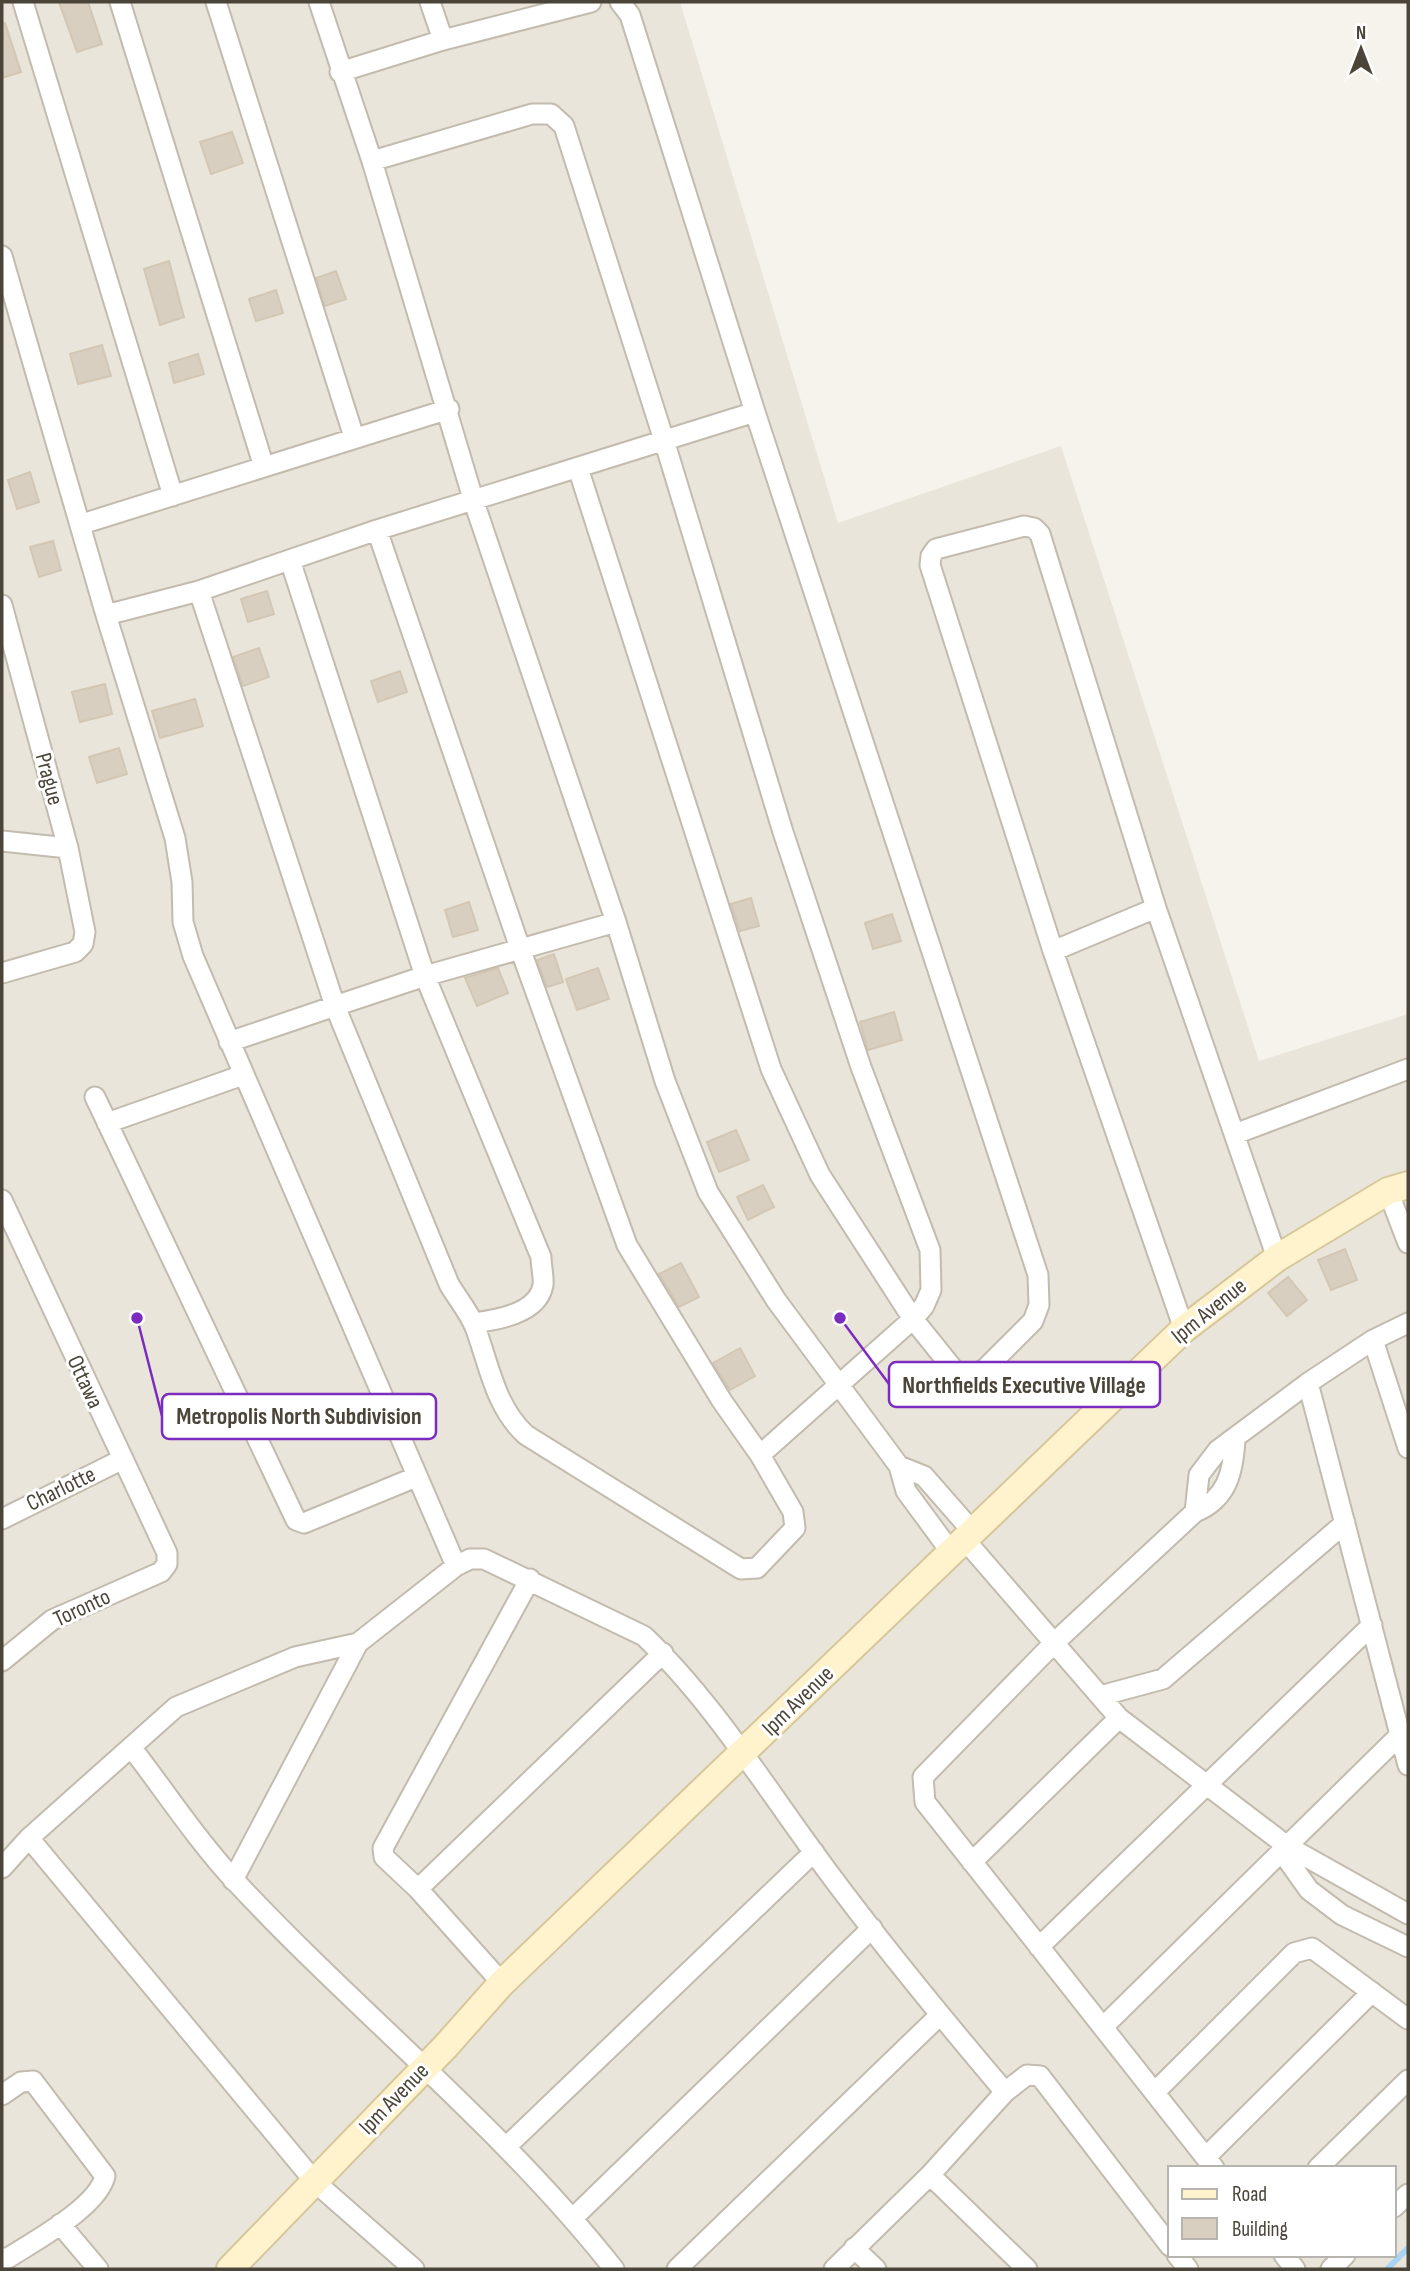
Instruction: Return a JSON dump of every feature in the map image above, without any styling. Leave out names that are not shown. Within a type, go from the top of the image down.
[{"type":"street","points":[[23,2],[173,496]]},
{"type":"street","points":[[120,2],[264,467]]},
{"type":"street","points":[[216,2],[354,437]]},
{"type":"street","points":[[319,2],[340,72],[372,161],[449,409],[474,502],[616,922],[665,1081],[708,1192],[776,1300],[899,1466],[906,1491],[963,1541],[1119,1718],[1208,1784],[1285,1849],[1408,1914]]},
{"type":"street","points":[[430,2],[443,40]]},
{"type":"street","points":[[340,72],[539,8],[591,2]]},
{"type":"street","points":[[578,468],[771,1069],[820,1175],[913,1320],[954,1370],[965,1376],[976,1375],[1006,1351],[1033,1321],[1039,1305],[1038,1275],[755,412],[634,27],[620,2]]},
{"type":"street","points":[[372,161],[532,114],[551,114],[564,126],[664,440],[787,845],[861,1067],[930,1250],[931,1290],[924,1306],[913,1320],[760,1455]]},
{"type":"street","points":[[2,256],[82,524],[106,615],[175,838],[182,882],[183,922],[193,956],[456,1566]]},
{"type":"street","points":[[82,524],[449,409]]},
{"type":"street","points":[[106,615],[199,591],[377,530],[474,502],[755,412]]},
{"type":"street","points":[[1184,1329],[1053,951],[930,565],[931,556],[936,549],[1024,526],[1034,528],[1040,534],[1156,908],[1277,1258]]},
{"type":"street","points":[[199,591],[335,1006],[449,1284],[473,1323],[502,1405],[519,1428],[741,1569],[757,1568],[795,1528],[793,1512],[627,1245],[521,951],[377,530]]},
{"type":"street","points":[[290,560],[425,976],[541,1257],[543,1286],[535,1302],[502,1320],[473,1323]]},
{"type":"street","name":"Prague","points":[[2,605],[68,848],[85,932],[83,944],[75,952],[2,973]]},
{"type":"street","points":[[2,841],[68,848]]},
{"type":"street","points":[[1053,951],[1156,908]]},
{"type":"street","points":[[229,1042],[425,976],[616,922]]},
{"type":"street","points":[[1235,1134],[1408,1069]]},
{"type":"street","points":[[107,1123],[243,1075]]},
{"type":"street","points":[[95,1097],[296,1520],[304,1523],[416,1477]]},
{"type":"street","points":[[1403,1187],[1408,1243]]},
{"type":"street","name":"Ipm Avenue","points":[[230,2269],[502,1983],[1184,1329],[1277,1258],[1403,1187]]},
{"type":"street","name":"Ottawa","points":[[2,1200],[121,1460],[167,1553],[167,1563]]},
{"type":"street","points":[[1195,1512],[1199,1475],[1208,1460],[1308,1383],[1373,1340],[1408,1323]]},
{"type":"street","points":[[1373,1340],[1408,1448]]},
{"type":"street","points":[[1308,1383],[1408,1765]]},
{"type":"street","points":[[1235,1440],[1233,1469],[1224,1491],[1209,1506],[1195,1512],[1054,1643],[923,1777],[925,1802],[1210,2162],[1372,1992]]},
{"type":"street","name":"Charlotte","points":[[4,1511],[121,1460]]},
{"type":"street","points":[[899,1466],[924,1476],[963,1541]]},
{"type":"street","points":[[1100,1696],[1163,1679],[1345,1523]]},
{"type":"street","points":[[233,1880],[358,1643],[456,1566],[471,1559],[484,1559],[644,1636],[663,1653],[744,1753],[872,1928],[1005,2092]]},
{"type":"street","name":"Toronto","points":[[2,1661],[52,1620],[161,1572],[167,1563]]},
{"type":"street","points":[[502,1983],[418,1889],[384,1857],[383,1848],[530,1579]]},
{"type":"street","points":[[1039,1947],[1372,1625]]},
{"type":"street","points":[[2,1867],[29,1838],[176,1707],[227,1683],[295,1657],[358,1643]]},
{"type":"street","points":[[418,1889],[663,1653]]},
{"type":"street","points":[[972,1862],[1119,1718]]},
{"type":"street","points":[[1103,2028],[1401,1734]]},
{"type":"street","points":[[131,1747],[233,1880],[506,2147],[573,2218],[614,2269]]},
{"type":"street","points":[[29,1838],[314,2182],[414,2269]]},
{"type":"street","points":[[1285,1849],[1309,1890],[1342,1915],[1408,1947]]},
{"type":"street","points":[[506,2147],[814,1852]]},
{"type":"street","points":[[573,2218],[872,1928]]},
{"type":"street","points":[[1154,2092],[1294,1953],[1312,1948],[1408,2019]]},
{"type":"street","points":[[677,2269],[940,2015]]},
{"type":"street","points":[[834,2269],[930,2175],[1005,2092],[1027,2075],[1040,2076],[1168,2243]]},
{"type":"street","points":[[1320,2166],[1408,2080]]},
{"type":"street","points":[[2,2095],[21,2082],[33,2081],[105,2176],[103,2187],[60,2224],[8,2258],[2,2258]]},
{"type":"street","points":[[930,2175],[1027,2269]]},
{"type":"street","points":[[60,2224],[98,2269]]},
{"type":"street","points":[[854,2248],[876,2269]]},
{"type":"shaded area","points":[[2,2],[680,2],[838,523],[1061,446],[1259,1061],[1408,1014],[1408,2269],[2,2269]]},
{"type":"building","points":[[59,2],[88,2],[102,44],[77,52]]},
{"type":"building","points":[[5,23],[21,72],[2,78],[2,24]]},
{"type":"building","points":[[232,132],[243,163],[211,174],[200,142]]},
{"type":"building","points":[[169,261],[184,317],[160,325],[144,269]]},
{"type":"building","points":[[336,271],[346,299],[325,306],[316,278]]},
{"type":"building","points":[[276,290],[283,313],[256,321],[249,299]]},
{"type":"building","points":[[102,345],[111,376],[78,384],[70,354]]},
{"type":"building","points":[[198,354],[204,374],[174,383],[169,363]]},
{"type":"building","points":[[30,472],[39,502],[17,509],[8,480]]},
{"type":"building","points":[[53,541],[61,570],[39,577],[30,547]]},
{"type":"building","points":[[267,591],[274,614],[248,622],[241,599]]},
{"type":"building","points":[[259,648],[269,677],[243,686],[233,657]]},
{"type":"building","points":[[400,671],[407,692],[378,702],[371,681]]},
{"type":"building","points":[[105,684],[112,714],[80,722],[72,692]]},
{"type":"building","points":[[195,699],[203,726],[160,738],[152,711]]},
{"type":"building","points":[[119,748],[127,774],[97,783],[89,757]]},
{"type":"building","points":[[751,898],[759,926],[740,931],[731,904]]},
{"type":"building","points":[[469,902],[478,930],[453,937],[445,910]]},
{"type":"building","points":[[892,914],[901,941],[873,949],[865,923]]},
{"type":"building","points":[[554,954],[563,982],[547,987],[537,960]]},
{"type":"building","points":[[498,968],[508,993],[477,1006],[465,978]]},
{"type":"building","points":[[598,968],[609,999],[577,1010],[566,979]]},
{"type":"building","points":[[894,1012],[902,1040],[868,1050],[860,1022]]},
{"type":"building","points":[[736,1130],[749,1160],[719,1172],[707,1142]]},
{"type":"building","points":[[763,1185],[774,1207],[748,1220],[737,1197]]},
{"type":"building","points":[[1345,1249],[1357,1280],[1331,1290],[1318,1260]]},
{"type":"building","points":[[681,1263],[699,1297],[679,1307],[659,1274]]},
{"type":"building","points":[[1288,1277],[1307,1300],[1287,1316],[1268,1293]]},
{"type":"building","points":[[740,1348],[755,1376],[730,1390],[713,1363]]},
{"type":"waterway","points":[[1387,2269],[1408,2248]]},
{"type":"place","name":"Metropolis North Subdivision","points":[[137,1318]]},
{"type":"place","name":"Northfields Executive Village","points":[[840,1318]]}]
